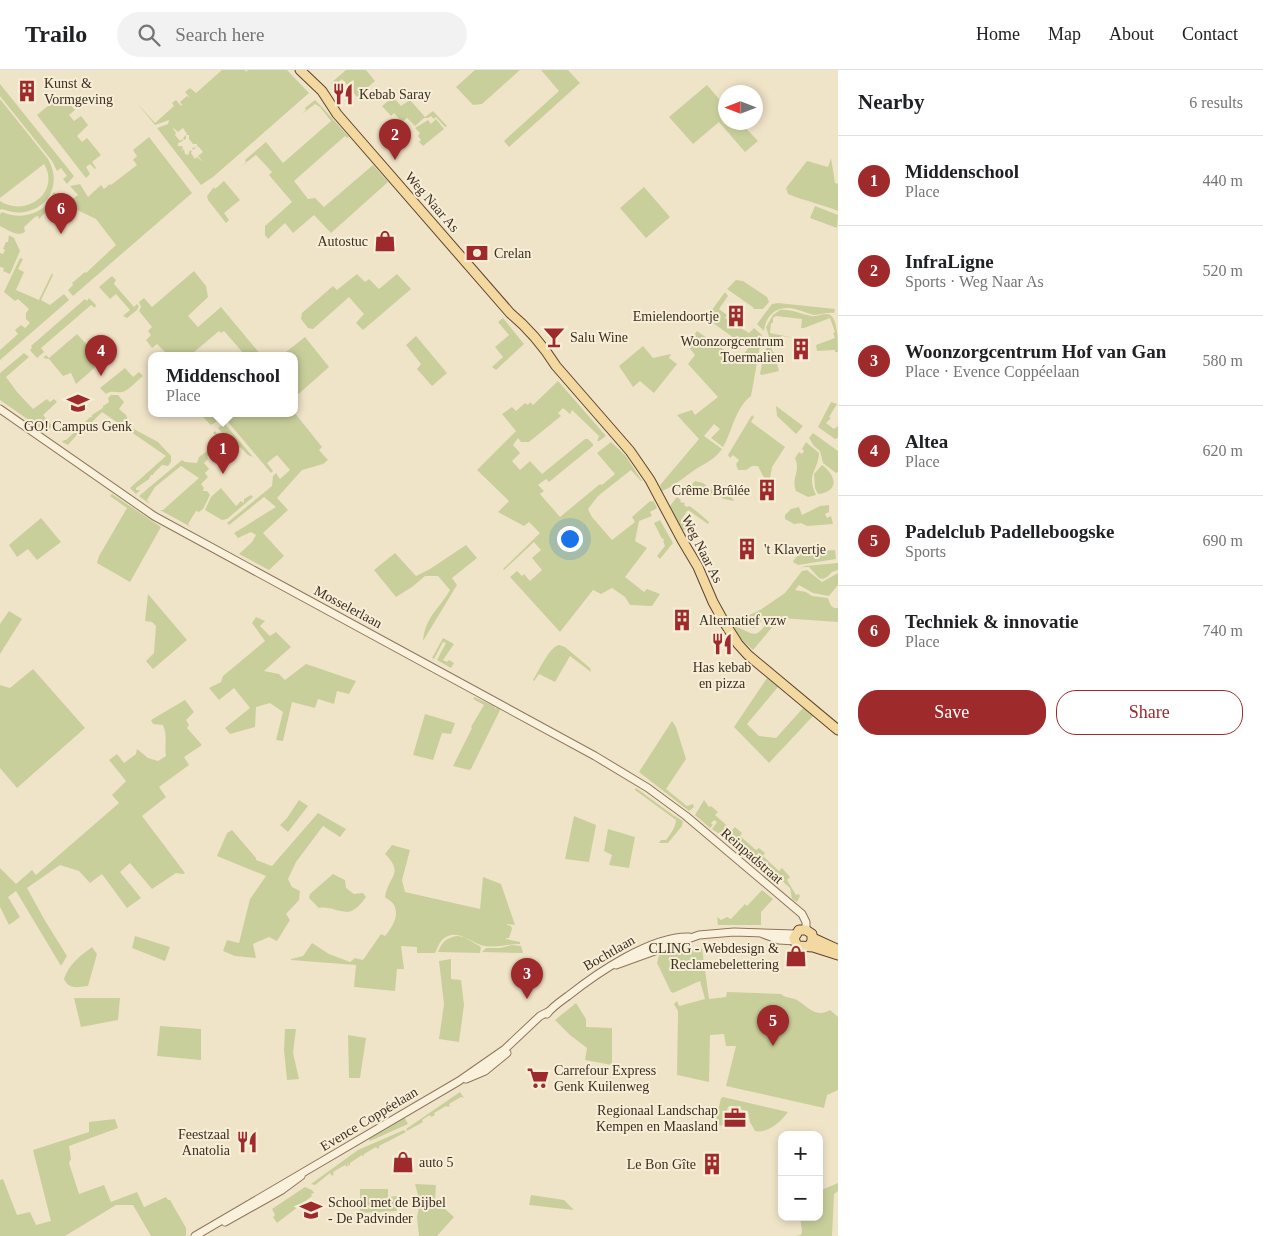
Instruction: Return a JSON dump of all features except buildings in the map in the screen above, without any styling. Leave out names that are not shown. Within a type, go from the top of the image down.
[{"type":"main road","name":"Weg Naar As","points":[[301,71],[322,91],[332,104],[334,110],[510,313],[532,335],[556,366],[630,451],[650,480],[682,540],[694,570],[707,589],[731,634],[743,650],[838,730]]},
{"type":"main road","points":[[799,934],[810,932],[811,942]]},
{"type":"main road","name":"Bochtlaan","points":[[799,934],[796,944],[802,948],[811,942],[838,949]]},
{"type":"main road","name":"Bochtlaan","points":[[811,942],[838,955]]},
{"type":"street","name":"Mosselerlaan","points":[[0,410],[154,516],[595,756],[648,788],[689,819]]},
{"type":"street","name":"Reinpadstraat","points":[[689,819],[798,912],[801,924],[799,934]]},
{"type":"street","name":"Bochtlaan","points":[[613,966],[699,935],[721,932],[799,934]]},
{"type":"street","name":"Bochtlaan","points":[[549,1010],[581,985],[624,958],[664,942],[689,938]]},
{"type":"street","name":"Evence Coppéelaan","points":[[195,1236],[289,1179],[307,1171],[459,1081],[506,1048],[549,1010]]},
{"type":"green space","points":[[222,70],[245,70],[246,72],[248,70],[287,70],[309,93],[213,177],[201,185],[157,128],[168,124],[169,120],[155,125],[137,103],[155,123],[174,106],[172,103],[176,100],[181,106],[180,102],[187,96],[190,98],[185,92],[190,88],[196,93]],"holes":[[[172,127],[178,132],[183,128],[193,144],[197,144],[197,147],[203,152],[198,156],[203,162],[197,157],[195,159],[191,153],[192,151],[190,150],[188,155],[185,154],[184,149],[181,151],[183,148],[178,146],[178,143],[183,141],[182,139],[180,141],[175,135],[176,133]]]},
{"type":"green space","points":[[346,70],[366,70],[375,81],[357,97],[342,79],[334,86],[331,83]]},
{"type":"green space","points":[[475,70],[520,70],[482,104],[473,105],[456,87]]},
{"type":"green space","points":[[541,70],[568,70],[580,83],[509,147],[504,141],[559,91]]},
{"type":"green space","points":[[0,84],[74,176],[67,184],[63,179],[67,176],[61,168],[57,171],[52,161],[0,96]]},
{"type":"green space","points":[[707,85],[718,98],[718,123],[693,144],[669,117]]},
{"type":"green space","points":[[61,95],[75,110],[69,115],[74,121],[81,116],[88,125],[77,136],[82,142],[87,138],[101,155],[92,162],[95,169],[90,164],[86,167],[90,174],[86,178],[37,115]]},
{"type":"green space","points":[[393,97],[401,106],[410,100],[425,117],[433,111],[447,126],[445,127],[436,117],[434,119],[431,116],[424,118],[415,126],[407,118],[402,122],[394,113],[391,116],[382,106]]},
{"type":"green space","points":[[0,99],[48,159],[53,171],[54,183],[51,193],[45,202],[37,208],[26,212],[0,210],[0,201],[20,206],[30,204],[44,192],[48,184],[48,174],[44,164],[0,198]]},
{"type":"green space","points":[[315,100],[349,137],[345,136],[294,181],[308,199],[315,198],[324,207],[373,165],[388,182],[331,233],[314,215],[293,233],[285,223],[268,239],[265,235],[265,226],[292,202],[269,175],[272,172],[256,155],[239,168],[246,162],[245,160],[266,142],[283,163],[331,121],[320,107],[315,104],[302,114],[306,110],[305,108]]},
{"type":"green space","points":[[436,119],[444,129],[423,146],[419,142],[421,140],[418,136],[420,133],[415,128],[428,120],[431,124]]},
{"type":"green space","points":[[726,130],[748,130],[758,141],[745,152]]},
{"type":"green space","points":[[149,137],[192,193],[73,296],[68,290],[73,285],[72,283],[86,273],[116,245],[96,219],[58,202],[61,193],[68,202],[78,195],[70,186],[80,184],[88,197],[101,185],[104,189],[111,185],[137,165],[133,160],[137,156],[133,150]]},
{"type":"green space","points":[[831,158],[835,183],[838,184],[838,211],[788,194],[786,188],[807,161],[828,167]]},
{"type":"green space","points":[[224,181],[240,200],[224,213],[229,220],[226,223],[207,196],[214,187],[215,189]]},
{"type":"green space","points":[[644,187],[670,217],[646,238],[620,208]]},
{"type":"green space","points":[[54,192],[56,194],[55,203],[39,219],[38,216],[35,217],[24,227],[25,232],[19,234],[0,226],[0,214],[2,212],[19,216],[30,214],[45,206]]},
{"type":"green space","points":[[815,206],[838,215],[837,228],[810,218]]},
{"type":"green space","points":[[9,235],[14,238],[20,251],[10,274],[3,271],[4,268],[0,267],[0,253],[3,254],[5,250],[3,249],[6,242],[8,242]]},
{"type":"green space","points":[[20,258],[23,259],[18,269],[24,272],[16,290],[39,300],[52,273],[53,275],[41,300],[50,305],[64,294],[69,300],[0,360],[0,350],[18,334],[15,330],[21,325],[25,328],[30,323],[26,319],[26,313],[29,309],[18,299],[15,301],[4,292]]},
{"type":"green space","points":[[194,271],[206,286],[208,297],[188,316],[198,327],[221,307],[258,352],[242,352],[224,331],[221,333],[219,331],[194,352],[165,352],[157,344],[152,348],[146,340],[151,335],[148,331],[152,327],[139,311],[141,307],[139,302],[144,298],[152,307]]},
{"type":"green space","points":[[357,274],[365,282],[369,279],[379,289],[397,274],[411,289],[363,330],[356,323],[364,314],[349,297],[313,329],[308,328],[301,319],[302,313],[333,286],[337,290]]},
{"type":"green space","points":[[112,276],[116,280],[114,284],[134,307],[137,304],[139,306],[127,318],[123,316],[130,310],[116,294],[110,299],[99,287]]},
{"type":"green space","points":[[736,280],[743,281],[767,297],[769,302],[763,309],[753,309],[727,289]]},
{"type":"green space","points":[[725,292],[728,296],[719,309],[727,315],[725,318],[749,333],[754,328],[762,335],[751,396],[741,407],[723,447],[711,438],[720,429],[714,424],[704,436],[722,449],[676,484],[662,491],[661,484],[699,439],[677,415],[692,410],[695,415],[718,397],[688,364],[695,355],[687,345],[697,331],[740,361],[748,348],[706,318]]},
{"type":"green space","points":[[89,298],[96,305],[95,308],[91,305],[41,348],[44,352],[37,358],[30,350],[31,346],[85,299],[87,301]]},
{"type":"green space","points":[[772,304],[835,309],[834,313],[814,315],[792,308],[780,309],[771,314],[765,324],[764,331],[757,324]]},
{"type":"green space","points":[[780,310],[811,316],[831,315],[837,329],[838,352],[835,352],[835,350],[817,351],[816,345],[835,338],[830,318],[801,328],[802,319],[776,316],[773,318],[773,323],[771,323],[770,333],[795,338],[782,336],[773,340],[769,337],[766,327],[773,315]]},
{"type":"green space","points":[[503,318],[524,344],[496,370],[492,367],[503,357],[495,347],[509,335],[498,322]]},
{"type":"green space","points":[[77,334],[93,351],[105,354],[107,357],[76,384],[71,373],[63,376],[49,359],[43,358],[46,355],[49,358]]},
{"type":"green space","points":[[416,336],[447,373],[432,386],[417,369],[421,364],[406,345]]},
{"type":"green space","points":[[305,337],[329,367],[298,394],[298,352],[286,352]]},
{"type":"green space","points":[[774,345],[771,347],[779,371],[762,375],[760,374],[764,353],[767,347]]},
{"type":"green space","points":[[643,346],[653,358],[671,354],[669,358],[677,364],[654,393],[640,381],[633,387],[619,366]]},
{"type":"green space","points":[[24,353],[29,357],[6,377],[33,409],[47,399],[50,402],[54,399],[57,402],[43,415],[52,426],[46,432],[0,400],[0,373]]},
{"type":"green space","points":[[125,368],[133,377],[139,372],[143,376],[125,391],[106,394],[100,388]]},
{"type":"green space","points":[[558,381],[606,436],[597,441],[599,436],[572,410],[570,414],[563,408],[558,413],[561,416],[529,442],[521,442],[518,438],[513,445],[520,453],[512,461],[520,470],[530,461],[542,474],[585,439],[588,439],[593,444],[593,446],[549,482],[546,479],[538,485],[544,491],[540,494],[560,517],[615,474],[597,453],[611,442],[625,455],[642,481],[631,470],[598,496],[588,509],[592,517],[612,540],[635,522],[632,517],[653,500],[657,508],[650,512],[652,516],[639,521],[635,541],[647,548],[625,577],[644,592],[647,589],[660,594],[652,606],[630,605],[625,597],[612,588],[601,594],[593,590],[560,632],[510,577],[517,571],[522,576],[524,574],[530,581],[542,570],[532,558],[541,550],[534,542],[503,569],[540,533],[529,522],[524,526],[498,512],[509,501],[477,470],[516,431],[502,414],[512,407],[516,411],[525,403],[528,405],[530,402],[533,405]]},
{"type":"green space","points":[[111,395],[118,395],[124,402],[119,409],[126,415],[130,427],[158,442],[171,456],[171,462],[168,466],[162,465],[149,479],[136,488],[136,490],[140,490],[136,494],[130,488],[166,456],[102,412],[89,425],[86,424],[68,445],[62,442],[92,415],[103,408],[109,402],[108,398]]},
{"type":"green space","points":[[831,402],[837,404],[829,417],[831,418],[826,423],[834,429],[838,426],[838,438],[835,439],[818,427]]},
{"type":"green space","points":[[776,406],[803,426],[796,434],[777,416]]},
{"type":"green space","points":[[752,415],[754,417],[751,422],[785,447],[772,467],[768,482],[758,466],[752,466],[746,470],[738,470],[736,464],[739,460],[733,455],[730,458],[728,455]]},
{"type":"green space","points":[[203,417],[224,417],[211,425]]},
{"type":"green space","points":[[224,417],[298,417],[322,447],[319,450],[328,460],[323,464],[302,470],[277,498],[288,510],[263,533],[284,556],[269,570],[239,554],[252,542],[256,535],[251,532],[238,538],[234,533],[276,507],[264,497],[229,525],[227,523],[272,486],[273,476],[276,473],[280,479],[290,470],[277,455],[267,463],[273,471],[271,473]]},
{"type":"green space","points":[[223,424],[253,457],[240,447],[237,450],[218,428]]},
{"type":"green space","points":[[215,431],[233,453],[231,455],[229,453],[224,458],[228,464],[226,466],[215,453],[211,457],[207,456],[208,459],[204,463],[209,469],[205,473],[208,477],[201,484],[204,488],[203,491],[207,491],[210,495],[203,509],[199,512],[196,511],[188,524],[191,527],[160,510],[163,510],[199,478],[181,466],[155,487],[147,500],[150,504],[139,496],[182,460],[197,463],[199,457],[218,443],[218,436],[213,433]]},
{"type":"green space","points":[[813,433],[838,451],[838,472],[836,473],[823,463],[820,451],[809,438]]},
{"type":"green space","points":[[806,442],[819,453],[812,477],[816,495],[808,497],[796,491],[795,486],[797,463],[795,458],[799,452],[802,454],[804,451],[802,449]]},
{"type":"green space","points":[[822,465],[831,474],[834,483],[825,493],[818,494],[815,488],[814,474]]},
{"type":"green space","points":[[695,481],[703,483],[712,490],[715,486],[734,501],[717,495],[707,495],[697,486],[692,490],[689,487]]},
{"type":"green space","points":[[221,488],[236,506],[241,501],[244,503],[244,499],[251,495],[253,497],[227,519],[222,520],[205,510],[211,497]]},
{"type":"green space","points":[[112,494],[161,527],[130,582],[97,563],[99,556],[127,508],[110,496]]},
{"type":"green space","points":[[677,497],[681,500],[680,502],[694,509],[709,522],[708,524],[688,510],[681,520],[687,527],[682,530],[670,506]]},
{"type":"green space","points":[[829,505],[829,512],[825,514],[827,518],[831,516],[833,524],[807,526],[801,523],[794,524],[785,519],[785,515],[791,509],[799,507],[802,515],[820,506]]},
{"type":"green space","points":[[41,518],[61,542],[37,560],[28,549],[17,557],[9,545]]},
{"type":"green space","points":[[660,520],[673,543],[660,559],[657,556],[665,546],[663,538],[654,523]]},
{"type":"green space","points":[[466,545],[477,558],[452,578],[457,585],[423,641],[430,619],[450,590],[438,576],[425,576],[396,597],[374,570],[395,553],[416,576]]},
{"type":"green space","points":[[835,550],[836,559],[798,565],[793,562],[800,554],[805,552]]},
{"type":"green space","points":[[838,563],[838,570],[823,579],[819,578],[809,567],[798,570],[805,566]]},
{"type":"green space","points":[[807,570],[822,582],[838,573],[838,585],[829,596],[813,593],[799,585],[795,590],[806,592],[812,596],[828,598],[832,607],[838,608],[838,622],[780,618],[753,650],[739,637],[733,626],[755,634],[762,629],[767,622],[762,619],[758,626],[754,628],[739,620],[760,610],[785,593],[802,571]]},
{"type":"green space","points":[[148,594],[187,640],[153,669],[146,661],[154,653],[156,626],[152,622],[145,621]]},
{"type":"green space","points":[[9,611],[22,619],[0,654],[0,624]]},
{"type":"green space","points":[[256,617],[265,621],[260,626],[270,636],[276,632],[291,647],[264,671],[279,674],[285,680],[306,664],[356,681],[349,694],[337,691],[334,704],[318,699],[315,708],[292,702],[283,741],[276,740],[283,712],[270,703],[256,707],[255,727],[230,734],[225,728],[250,708],[234,688],[219,700],[209,688],[221,682],[223,676],[265,641],[252,623]]},
{"type":"green space","points":[[443,638],[454,644],[443,660],[447,662],[449,660],[454,663],[451,668],[437,660],[446,643],[443,642],[434,659],[432,658]]},
{"type":"green space","points":[[559,645],[565,647],[590,668],[591,672],[570,656],[555,682],[539,674],[534,681],[548,655]]},
{"type":"green space","points":[[33,669],[85,728],[17,788],[0,768],[0,685],[10,688]]},
{"type":"green space","points":[[767,678],[778,687],[747,724],[759,736],[776,738],[803,708],[813,716],[769,763],[734,727]]},
{"type":"green space","points":[[474,697],[500,710],[469,770],[453,766],[471,727],[484,705],[473,699]]},
{"type":"green space","points":[[185,700],[194,712],[186,720],[189,725],[187,728],[202,745],[184,757],[189,765],[159,787],[166,797],[142,816],[185,873],[176,873],[152,889],[130,863],[120,872],[141,898],[127,908],[102,874],[90,883],[79,871],[60,865],[27,888],[67,956],[61,966],[16,891],[8,897],[20,917],[9,925],[0,907],[0,868],[16,884],[32,870],[36,875],[119,803],[112,795],[126,781],[109,760],[117,754],[124,763],[136,754],[137,749],[148,758],[158,761],[166,756],[163,725],[153,724],[151,720]]},
{"type":"green space","points":[[425,714],[455,723],[451,734],[442,733],[433,760],[413,755]]},
{"type":"green space","points":[[672,721],[676,727],[686,759],[666,789],[687,806],[693,804],[694,807],[689,811],[639,772]]},
{"type":"green space","points":[[636,788],[683,821],[682,826],[668,843],[659,843],[661,840],[666,840],[674,828],[676,820],[635,790]]},
{"type":"green space","points":[[299,800],[308,806],[288,832],[280,825]]},
{"type":"green space","points":[[704,800],[709,807],[711,806],[718,812],[715,815],[732,830],[735,827],[742,833],[740,836],[756,850],[759,848],[765,853],[763,856],[779,871],[782,868],[790,877],[787,880],[796,895],[799,894],[800,896],[797,902],[792,899],[790,888],[725,830],[723,830],[722,836],[712,829],[717,822],[714,820],[710,828],[695,815]]},
{"type":"green space","points":[[318,813],[346,829],[340,837],[323,826],[296,862],[288,879],[292,887],[300,891],[299,900],[286,914],[290,920],[277,941],[269,937],[253,944],[256,958],[235,956],[223,951],[227,940],[239,943],[250,899],[266,876],[217,856],[227,833],[232,830],[256,860],[272,866]]},
{"type":"green space","points":[[574,816],[596,825],[589,862],[565,859]]},
{"type":"green space","points":[[608,829],[635,837],[629,868],[609,865],[612,855],[604,851]]},
{"type":"green space","points":[[392,845],[410,850],[402,880],[405,892],[480,909],[483,877],[501,884],[515,925],[507,924],[512,929],[509,938],[506,939],[520,942],[520,944],[494,947],[485,946],[459,935],[453,935],[442,940],[435,953],[417,953],[417,947],[401,946],[404,969],[397,969],[395,991],[354,987],[356,965],[291,960],[303,956],[312,943],[329,954],[350,962],[355,958],[363,960],[381,934],[385,936],[394,922],[396,914],[393,904],[385,897],[395,871],[394,866],[385,854]]},
{"type":"green space","points":[[333,874],[345,880],[346,888],[354,894],[363,893],[366,897],[355,909],[347,912],[319,908],[309,898],[310,894]]},
{"type":"green space","points":[[762,890],[773,899],[761,912],[761,925],[718,925],[717,917],[721,920],[727,917],[731,919]]},
{"type":"green space","points":[[135,936],[170,947],[165,961],[132,948]]},
{"type":"green space","points":[[457,936],[464,937],[481,947],[480,953],[438,952],[445,941]]},
{"type":"green space","points":[[512,945],[521,946],[523,953],[482,952],[486,948],[500,948]]},
{"type":"green space","points":[[92,947],[97,954],[88,986],[74,987],[68,985],[64,979],[69,969]]},
{"type":"green space","points":[[702,948],[709,999],[726,997],[727,992],[781,994],[795,999],[815,1012],[820,1013],[830,1010],[838,1017],[838,1090],[827,1095],[824,1108],[726,1086],[736,1046],[726,1046],[724,1034],[710,1035],[709,1082],[677,1075],[678,1011],[674,1004],[677,1001],[679,1006],[705,999],[700,981],[673,993],[671,992],[657,963],[659,955]]},
{"type":"green space","points":[[451,959],[451,979],[461,980],[464,1005],[459,1042],[439,1039],[444,1004],[439,961]]},
{"type":"green space","points":[[74,998],[120,998],[118,1020],[81,1027]]},
{"type":"green space","points":[[576,1003],[586,1019],[586,1027],[612,1028],[612,1065],[585,1060],[587,1048],[555,1020]]},
{"type":"green space","points":[[160,1026],[201,1029],[201,1060],[157,1056]]},
{"type":"green space","points":[[285,1029],[296,1029],[293,1053],[299,1079],[287,1080],[284,1050]]},
{"type":"green space","points":[[348,1035],[366,1038],[360,1078],[349,1078]]},
{"type":"green space","points":[[460,1092],[464,1098],[461,1097],[449,1104],[450,1106],[446,1106],[431,1117],[430,1115],[422,1120],[423,1122],[407,1131],[406,1129]]},
{"type":"green space","points":[[721,1098],[788,1112],[782,1120],[769,1129],[755,1131],[750,1122],[748,1112],[732,1106],[728,1107],[722,1126],[715,1124]]},
{"type":"green space","points":[[404,1116],[408,1124],[370,1141],[368,1137]]},
{"type":"green space","points":[[115,1119],[118,1128],[69,1146],[71,1159],[69,1163],[79,1194],[104,1185],[111,1202],[137,1192],[144,1207],[166,1197],[170,1200],[186,1228],[186,1236],[151,1236],[133,1205],[116,1205],[65,1236],[0,1236],[0,1180],[3,1179],[17,1215],[30,1212],[36,1225],[51,1221],[33,1150],[89,1132],[89,1122]]},
{"type":"green space","points":[[404,1130],[406,1132],[379,1146],[378,1149],[376,1147],[364,1154],[363,1157],[362,1155],[350,1163],[349,1166],[347,1162],[347,1167],[345,1165],[333,1172],[332,1176],[330,1173],[315,1185],[311,1184],[358,1150]]},
{"type":"green space","points":[[838,1183],[838,1191],[834,1194],[832,1236],[795,1236],[801,1235],[801,1221],[823,1221],[823,1189]]},
{"type":"green space","points":[[415,1184],[436,1185],[435,1200],[454,1217],[437,1236],[419,1236],[417,1217],[420,1202]]},
{"type":"green space","points":[[305,1187],[312,1190],[314,1193],[311,1194],[312,1196],[277,1223],[273,1217],[275,1215],[272,1209]]},
{"type":"green space","points":[[360,1189],[388,1189],[388,1197],[397,1196],[397,1211],[360,1213]]},
{"type":"green space","points":[[531,1195],[564,1200],[574,1210],[529,1205]]},
{"type":"place","name":"Kunst & Vormgeving","points":[[27,91]]},
{"type":"place","name":"Kebab Saray","points":[[343,94]]},
{"type":"place","name":"InfraLigne","points":[[395,160]]},
{"type":"place","name":"Techniek & innovatie","points":[[61,234]]},
{"type":"place","name":"Autostuc","points":[[385,241]]},
{"type":"place","name":"Crelan","points":[[477,253]]},
{"type":"place","name":"Emielendoortje","points":[[736,316]]},
{"type":"place","name":"Salu Wine","points":[[554,337]]},
{"type":"place","name":"Woonzorgcentrum Toermalien","points":[[801,349]]},
{"type":"place","name":"Altea","points":[[101,376]]},
{"type":"place","name":"GO! Campus Genk","points":[[78,403]]},
{"type":"place","name":"Middenschool","points":[[223,474]]},
{"type":"place","name":"Crême Brûlée","points":[[767,490]]},
{"type":"place","name":"'t Klavertje","points":[[747,549]]},
{"type":"place","name":"Alternatief vzw","points":[[682,620]]},
{"type":"place","name":"Has kebab en pizza","points":[[722,644]]},
{"type":"place","name":"CLING - Webdesign & Reclamebelettering","points":[[796,956]]},
{"type":"place","name":"Woonzorgcentrum Hof van Gan","points":[[527,999]]},
{"type":"place","name":"Padelclub Padelleboogske","points":[[773,1046]]},
{"type":"place","name":"Carrefour Express Genk Kuilenweg","points":[[538,1078]]},
{"type":"place","name":"Regionaal Landschap Kempen en Maasland","points":[[735,1118]]},
{"type":"place","name":"Feestzaal Anatolia","points":[[247,1142]]},
{"type":"place","name":"auto 5","points":[[403,1162]]},
{"type":"place","name":"Le Bon Gîte","points":[[712,1164]]},
{"type":"place","name":"School met de Bijbel - De Padvinder","points":[[311,1210]]}]
